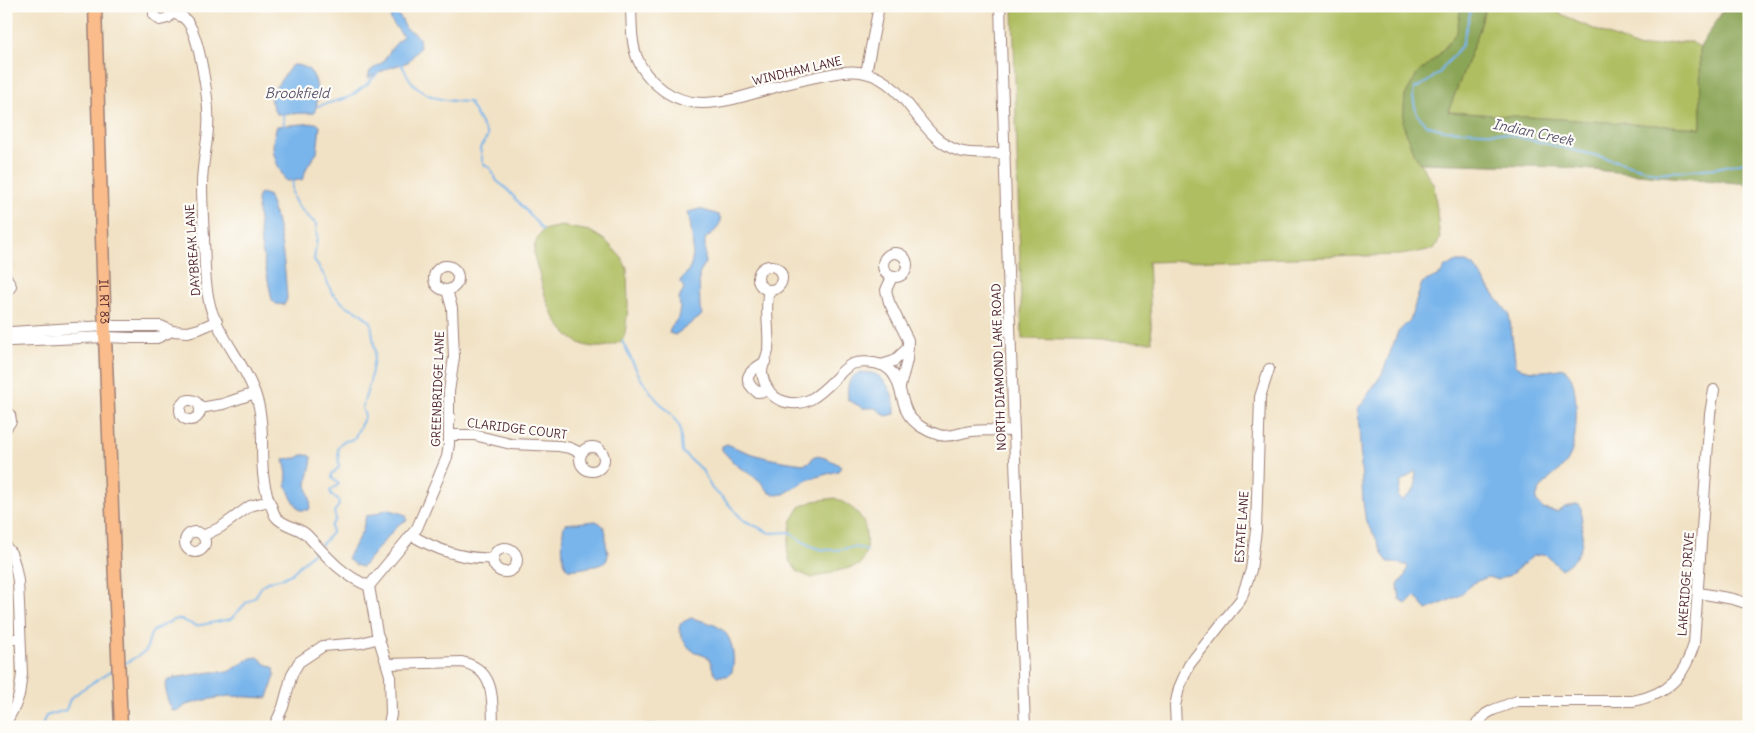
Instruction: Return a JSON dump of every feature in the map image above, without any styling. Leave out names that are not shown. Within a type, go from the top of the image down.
[{"type":"main road","name":"IL RT 83","points":[[95,6],[120,727]]},
{"type":"street","name":"DAYBREAK LANE","points":[[154,6],[153,12],[158,19],[166,19],[170,10],[184,18],[194,33],[207,95],[208,126],[202,183],[205,273],[208,298],[217,321],[248,375],[255,393],[261,413],[261,460],[264,484],[269,500],[276,517],[282,523],[305,532],[342,572],[353,580],[368,586]]},
{"type":"street","name":"WINDHAM LANE","points":[[631,6],[632,42],[638,62],[653,82],[670,95],[690,102],[702,103],[725,100],[831,74],[866,73],[883,81],[904,97],[933,135],[943,143],[968,153],[1004,152]]},
{"type":"street","points":[[866,73],[879,6]]},
{"type":"street","name":"NORTH DIAMOND LAKE ROAD","points":[[1000,6],[1025,727]]},
{"type":"street","points":[[6,277],[11,286],[6,295]]},
{"type":"street","points":[[892,277],[886,290],[889,302],[908,340],[907,360],[900,387]]},
{"type":"street","name":"GREENBRIDGE LANE","points":[[368,586],[417,528],[447,457],[449,392],[454,357],[452,308],[447,290]]},
{"type":"street","points":[[769,290],[767,301],[768,350],[762,372],[768,391],[776,398],[786,403],[809,402],[818,396],[845,368],[853,363],[863,362],[881,365],[888,369],[900,387],[908,414],[917,424],[938,435],[947,436],[971,431],[1014,430]]},
{"type":"street","points":[[6,334],[11,332],[105,331],[132,338],[157,338],[172,331],[188,332],[199,329],[217,321]]},
{"type":"street","points":[[6,338],[12,341],[105,331]]},
{"type":"street","points":[[881,365],[894,361],[908,348]]},
{"type":"street","points":[[765,362],[753,368],[748,380],[749,386],[757,392],[768,391]]},
{"type":"street","name":"ESTATE LANE","points":[[1176,727],[1175,706],[1179,688],[1189,665],[1241,599],[1251,570],[1256,530],[1260,397],[1269,369]]},
{"type":"street","name":"LAKERIDGE DRIVE","points":[[1474,727],[1486,714],[1517,701],[1633,701],[1652,696],[1670,686],[1683,672],[1694,644],[1710,414],[1714,390]]},
{"type":"street","points":[[200,408],[223,404],[255,393]]},
{"type":"street","points":[[6,412],[10,415],[12,421],[6,428]]},
{"type":"street","name":"CLARIDGE COURT","points":[[449,435],[474,435],[511,444],[559,446],[570,448],[581,454]]},
{"type":"street","points":[[203,536],[221,527],[250,506],[269,500]]},
{"type":"street","points":[[411,535],[429,545],[451,553],[482,559],[493,558]]},
{"type":"street","points":[[6,547],[11,553],[18,581],[21,685],[15,706],[6,723]]},
{"type":"street","points":[[368,586],[379,638],[390,675],[391,715],[388,727]]},
{"type":"street","points":[[1699,593],[1749,604]]},
{"type":"street","points":[[274,727],[283,707],[292,674],[299,662],[323,646],[361,643],[379,638]]},
{"type":"street","points":[[6,640],[20,639]]},
{"type":"street","points":[[388,664],[462,662],[472,664],[489,681],[492,691],[493,727]]},
{"type":"street","points":[[648,726],[658,727]]},
{"type":"green space","points":[[1013,6],[1461,6],[1457,32],[1438,56],[1417,74],[1405,96],[1403,124],[1413,152],[1434,185],[1440,239],[1434,249],[1401,255],[1148,262],[1152,342],[1022,339]]},
{"type":"green space","points":[[1461,6],[1486,6],[1479,31],[1448,112],[1701,128],[1700,47],[1722,12],[1749,7],[1749,184],[1560,167],[1420,163],[1413,152],[1403,124],[1405,96],[1417,74],[1438,56],[1457,32]]},
{"type":"green space","points":[[1486,6],[1546,6],[1577,22],[1640,48],[1676,42],[1691,42],[1700,47],[1701,128],[1448,112],[1479,31]]},
{"type":"green space","points":[[561,226],[590,231],[606,241],[622,258],[627,269],[628,307],[625,334],[622,341],[605,347],[590,346],[577,342],[566,333],[550,308],[535,261],[534,248],[543,230]]},
{"type":"green space","points":[[835,498],[852,508],[860,516],[866,535],[865,553],[860,565],[812,578],[798,572],[790,562],[787,550],[792,520],[800,507],[814,501]]},
{"type":"water","points":[[390,12],[396,12],[406,29],[419,38],[420,47],[408,62],[368,78],[370,71],[383,62],[403,36],[391,21]]},
{"type":"water","name":"Brookfield","points":[[292,65],[304,67],[313,75],[317,86],[317,103],[314,113],[276,114],[270,95]]},
{"type":"water","points":[[316,123],[320,126],[317,153],[308,165],[302,180],[286,181],[278,167],[273,148],[277,126]]},
{"type":"water","points":[[260,193],[268,195],[279,233],[284,260],[287,299],[284,305],[276,304],[272,300],[261,245],[257,199]]},
{"type":"water","points":[[700,209],[719,215],[721,221],[716,230],[705,239],[705,263],[699,275],[700,308],[702,314],[675,335],[669,333],[678,318],[679,299],[684,288],[680,281],[690,268],[693,256],[692,232],[688,212]]},
{"type":"water","points":[[1455,262],[1466,262],[1474,266],[1509,314],[1516,366],[1533,371],[1564,368],[1571,377],[1574,385],[1576,420],[1571,454],[1563,467],[1540,489],[1536,501],[1543,509],[1557,512],[1565,507],[1578,504],[1581,507],[1582,542],[1576,556],[1561,569],[1545,554],[1533,556],[1510,575],[1498,580],[1488,577],[1475,582],[1459,596],[1427,610],[1415,596],[1407,604],[1400,601],[1398,585],[1405,576],[1408,566],[1399,563],[1389,563],[1366,523],[1363,502],[1358,409],[1382,374],[1398,332],[1410,320],[1422,283],[1441,274],[1445,267]],"holes":[[[1415,471],[1415,488],[1402,500],[1398,497],[1401,482]]]},
{"type":"water","points":[[861,372],[875,374],[885,382],[893,398],[895,414],[886,416],[876,408],[863,408],[848,400],[850,380]]},
{"type":"water","points":[[727,444],[756,455],[793,463],[804,464],[810,462],[814,456],[821,457],[841,467],[838,471],[809,479],[784,494],[777,495],[770,493],[759,480],[736,465],[722,450],[722,446]]},
{"type":"water","points":[[302,455],[312,457],[307,486],[310,500],[309,510],[300,510],[292,499],[286,485],[287,474],[284,459],[297,458]]},
{"type":"water","points":[[388,509],[406,515],[407,520],[398,525],[362,567],[355,565],[347,558],[362,532],[366,516]]},
{"type":"water","points":[[596,521],[604,527],[608,554],[606,560],[602,564],[595,566],[568,569],[564,561],[562,547],[565,524]]},
{"type":"water","points":[[691,618],[712,624],[723,630],[727,635],[734,660],[732,672],[727,676],[717,676],[708,658],[693,651],[685,643],[679,628],[681,623]]},
{"type":"water","points":[[258,657],[274,668],[275,675],[268,698],[229,696],[186,705],[180,710],[173,711],[167,696],[167,681],[174,678],[211,672],[228,672],[251,658]]},
{"type":"waterway","points":[[391,6],[394,13]]},
{"type":"waterway","name":"Indian Creek","points":[[1472,6],[1462,45],[1439,73],[1414,89],[1413,97],[1416,112],[1426,125],[1444,130],[1502,133],[1602,157],[1657,173],[1716,168],[1749,161]]},
{"type":"waterway","points":[[400,62],[411,81],[425,93],[446,100],[469,102],[488,136],[480,148],[483,164],[490,168],[497,181],[507,189],[543,230]]},
{"type":"waterway","points":[[318,106],[350,97],[378,73]]},
{"type":"waterway","points":[[283,114],[284,125]]},
{"type":"waterway","points":[[293,181],[294,200],[301,210],[316,224],[317,238],[314,260],[324,275],[332,293],[346,306],[358,311],[371,322],[375,352],[370,382],[362,408],[365,416],[354,439],[342,442],[338,448],[339,467],[332,474],[332,478],[339,484],[330,491],[332,496],[338,499],[339,505],[334,512],[336,519],[331,526],[332,533],[321,545]]},
{"type":"waterway","points":[[622,341],[641,379],[680,427],[682,452],[702,470],[712,489],[743,520],[770,533],[790,532],[815,548],[838,550],[858,547],[867,551]]},
{"type":"waterway","points":[[124,664],[146,651],[150,636],[154,630],[173,620],[180,619],[196,626],[231,619],[246,603],[255,597],[262,586],[267,582],[291,574],[316,550]]},
{"type":"waterway","points":[[43,727],[46,716],[66,710],[70,699],[113,670]]}]
